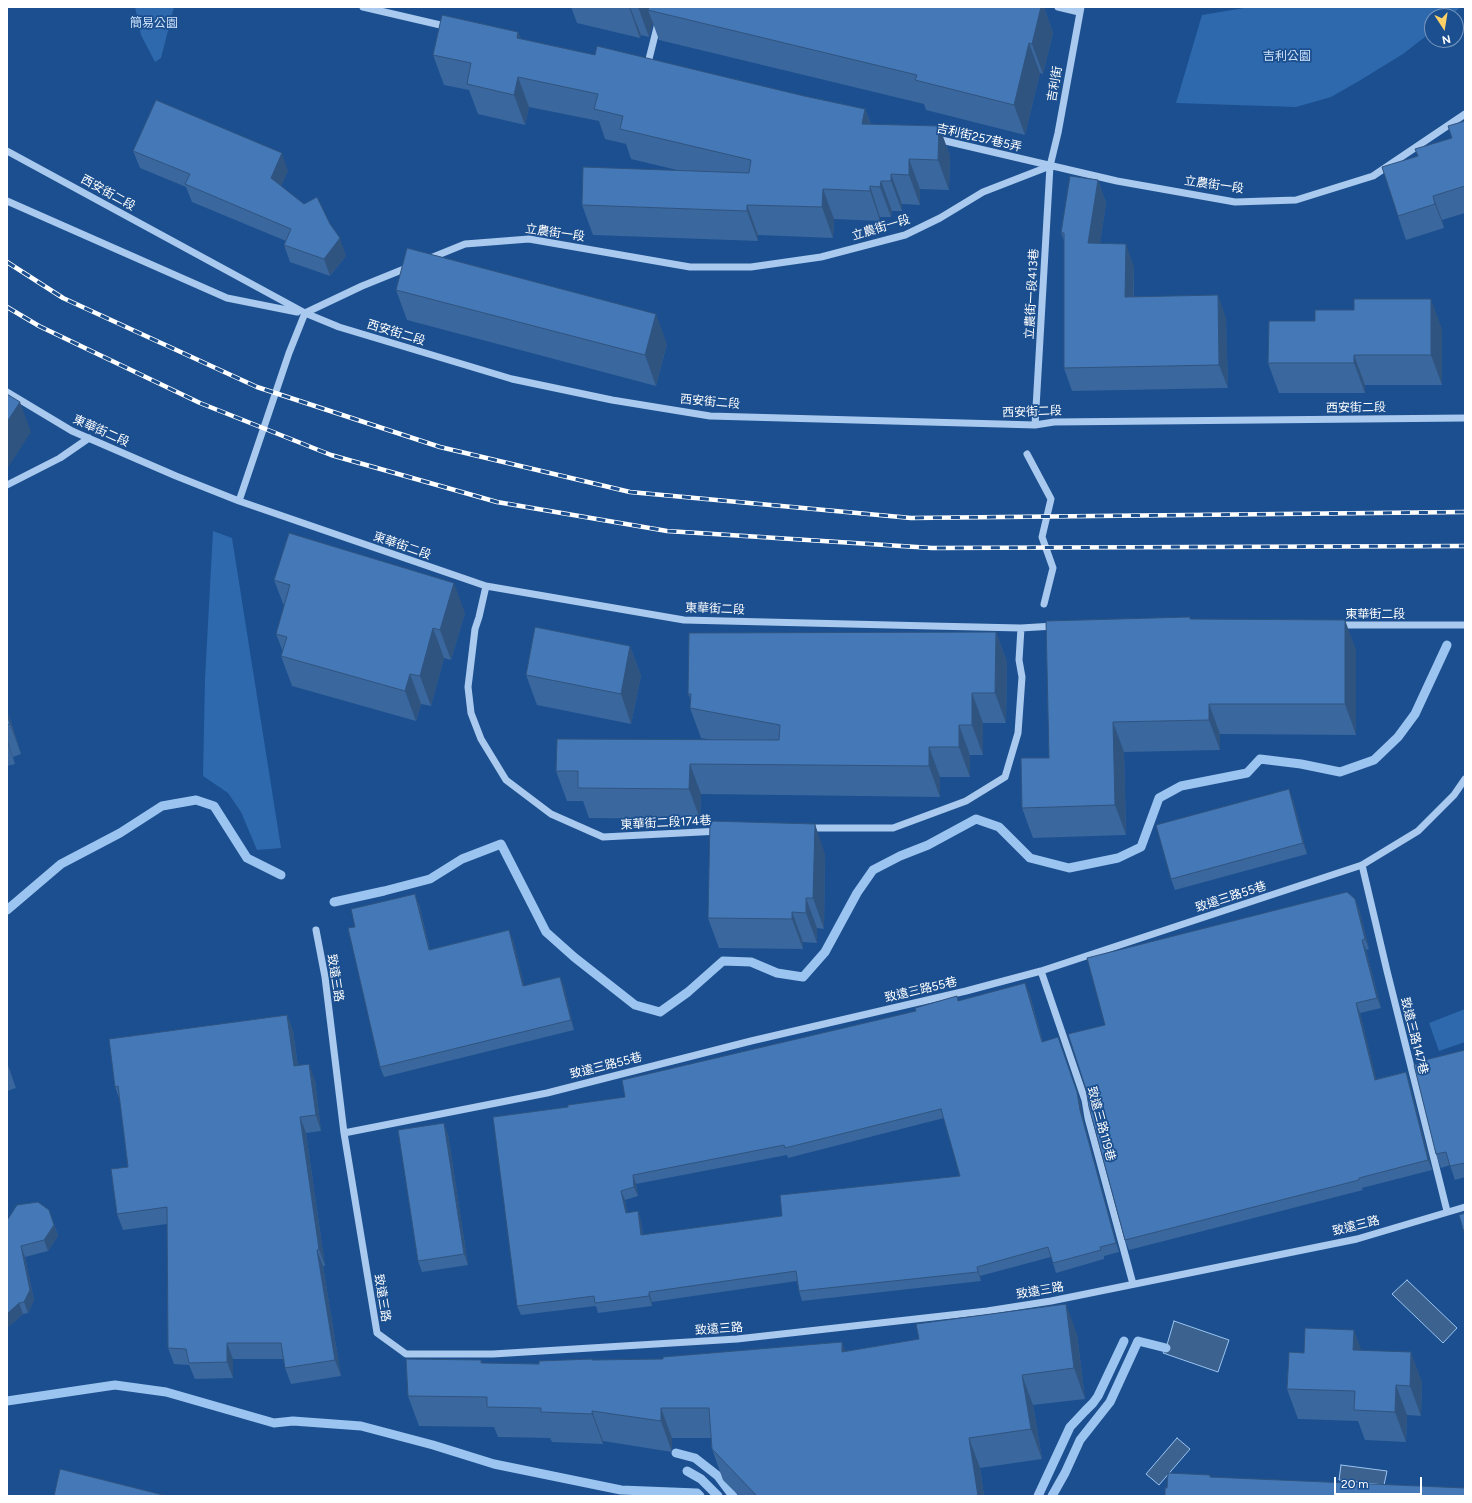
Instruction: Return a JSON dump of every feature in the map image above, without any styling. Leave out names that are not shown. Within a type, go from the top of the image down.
[{"type":"street","points":[[363,7],[456,28]]},
{"type":"street","points":[[646,71],[662,7]]},
{"type":"street","points":[[1058,7],[1080,9]]},
{"type":"street","name":"吉利街","points":[[1050,166],[1058,133],[1080,9]]},
{"type":"street","points":[[639,69],[654,73]]},
{"type":"street","name":"立農街一段","points":[[421,262],[465,244],[529,239],[690,266],[751,268],[821,257],[905,235],[940,218],[983,192],[1050,166],[1118,181],[1235,202],[1296,200],[1373,176],[1465,114]]},
{"type":"street","name":"吉利街257巷5弄","points":[[926,136],[1050,166]]},
{"type":"street","name":"西安街二段","points":[[7,151],[305,313],[339,327],[512,379],[612,400],[710,416],[1036,424],[1054,422],[1465,418]]},
{"type":"street","name":"立農街一段413巷","points":[[1036,424],[1050,166]]},
{"type":"street","points":[[7,201],[227,298],[305,313],[362,286],[414,265]]},
{"type":"street","points":[[239,501],[289,353],[305,313]]},
{"type":"street","name":"東華街二段","points":[[7,392],[72,431],[239,501],[486,586],[684,620],[1021,628],[1060,626]]},
{"type":"street","points":[[7,485],[60,458],[89,438]]},
{"type":"street","points":[[1027,454],[1051,499],[1042,537],[1053,568],[1044,604]]},
{"type":"street","name":"東華街二段174巷","points":[[486,586],[475,629],[468,687],[470,707],[481,739],[506,780],[552,814],[603,837],[727,830]]},
{"type":"street","name":"東華街二段","points":[[1330,625],[1465,625]]},
{"type":"street","points":[[798,828],[893,828],[966,801],[1005,777],[1018,733],[1022,677],[1020,660],[1021,628]]},
{"type":"street","name":"致遠三路55巷","points":[[344,1133],[547,1093],[751,1041],[966,991],[1041,971],[1362,865],[1418,830],[1454,794],[1465,778]]},
{"type":"street","name":"致遠三路147巷","points":[[1362,865],[1388,978],[1447,1211]]},
{"type":"street","name":"致遠三路","points":[[316,930],[325,977],[344,1133],[377,1334],[406,1354],[493,1354],[737,1339],[987,1311],[1051,1301],[1357,1239],[1447,1211],[1465,1207]]},
{"type":"street","name":"致遠三路119巷","points":[[1041,971],[1085,1100],[1088,1118],[1133,1284]]},
{"type":"green space","name":"簡易公園","points":[[135,7],[174,7],[161,58],[155,62],[141,35]]},
{"type":"green space","name":"吉利公園","points":[[1250,7],[1461,7],[1424,8],[1424,38],[1403,54],[1331,97],[1296,107],[1176,103],[1202,15]]},
{"type":"green space","points":[[213,531],[232,538],[281,848],[257,850],[241,812],[228,793],[203,776],[205,679]]},
{"type":"green space","points":[[1465,1009],[1465,1042],[1439,1051],[1429,1023]]},
{"type":"shaded area","points":[[1407,1280],[1457,1328],[1443,1343],[1392,1294]]},
{"type":"shaded area","points":[[1174,1321],[1229,1340],[1218,1372],[1163,1353],[1166,1348]]},
{"type":"shaded area","points":[[1177,1438],[1190,1449],[1159,1485],[1146,1474]]},
{"type":"shaded area","points":[[1341,1465],[1387,1471],[1384,1485],[1339,1480]]},
{"type":"building","points":[[649,7],[1041,7],[1032,44],[1029,43],[1014,105],[915,80],[917,75],[648,10]]},
{"type":"building","points":[[442,15],[518,32],[517,38],[595,55],[597,46],[804,96],[865,109],[862,124],[939,126],[938,160],[909,159],[909,175],[891,174],[891,181],[881,181],[880,187],[870,186],[870,191],[823,189],[822,207],[747,205],[747,211],[582,205],[583,167],[749,173],[751,160],[620,129],[623,116],[594,109],[598,94],[518,77],[514,95],[467,84],[471,63],[433,55]]},
{"type":"building","points":[[156,100],[282,153],[271,178],[304,204],[317,197],[330,224],[340,238],[324,259],[284,245],[291,229],[185,184],[190,174],[133,151]]},
{"type":"building","points":[[1465,121],[1465,186],[1433,196],[1435,204],[1398,216],[1382,167],[1418,156],[1415,149],[1452,138],[1448,126]]},
{"type":"building","points":[[1070,176],[1098,180],[1088,243],[1126,244],[1125,297],[1218,295],[1219,365],[1064,368],[1064,233],[1061,233]]},
{"type":"building","points":[[407,248],[656,314],[645,355],[396,290]]},
{"type":"building","points":[[1354,299],[1431,299],[1431,355],[1354,355],[1354,363],[1268,363],[1269,321],[1315,321],[1315,310],[1354,310]]},
{"type":"building","points":[[7,394],[20,402],[7,422]]},
{"type":"building","points":[[289,533],[454,583],[440,630],[433,628],[420,676],[410,674],[405,691],[281,656],[287,637],[276,634],[290,585],[274,580]]},
{"type":"building","points":[[1190,617],[1190,619],[1345,620],[1345,704],[1209,704],[1209,720],[1113,722],[1115,805],[1022,808],[1021,758],[1049,758],[1046,621]]},
{"type":"building","points":[[535,627],[630,646],[621,694],[526,675]]},
{"type":"building","points":[[996,632],[995,693],[972,693],[972,725],[959,725],[959,747],[929,747],[929,766],[690,764],[689,789],[578,788],[578,771],[556,771],[557,739],[779,740],[780,725],[690,708],[691,694],[688,694],[689,633]]},
{"type":"building","points":[[7,714],[10,724],[7,725]]},
{"type":"building","points":[[1289,789],[1303,843],[1171,879],[1156,825]]},
{"type":"building","points":[[710,821],[815,824],[813,898],[806,898],[806,913],[792,912],[792,919],[708,918]]},
{"type":"building","points":[[1347,892],[1355,899],[1365,939],[1362,940],[1377,998],[1356,1003],[1375,1080],[1406,1072],[1428,1160],[1359,1178],[1359,1180],[1125,1240],[1089,1107],[1086,1089],[1068,1034],[1105,1025],[1087,958]]},
{"type":"building","points":[[415,894],[429,950],[509,930],[523,986],[560,977],[571,1020],[380,1067],[348,928],[355,927],[351,909]]},
{"type":"building","points":[[1025,983],[1042,1042],[1058,1037],[1077,1092],[1080,1110],[1116,1243],[1100,1247],[1101,1250],[1053,1263],[1048,1247],[977,1267],[978,1272],[799,1291],[796,1271],[649,1292],[649,1296],[595,1303],[594,1296],[517,1306],[493,1117],[568,1107],[568,1105],[625,1097],[622,1080],[916,1011],[915,1008],[957,996],[958,1001]],"holes":[[[941,1109],[960,1176],[780,1195],[782,1216],[641,1235],[638,1211],[626,1213],[621,1191],[634,1187],[633,1175],[784,1145],[785,1148]]]},
{"type":"building","points":[[287,1015],[294,1066],[309,1064],[316,1115],[300,1117],[319,1249],[317,1250],[335,1360],[285,1368],[281,1343],[227,1343],[227,1362],[189,1363],[186,1349],[168,1348],[167,1207],[117,1214],[111,1169],[128,1167],[118,1086],[115,1087],[109,1039]]},
{"type":"building","points":[[1465,1050],[1465,1163],[1450,1166],[1446,1152],[1436,1154],[1414,1065],[1426,1062],[1425,1060]]},
{"type":"building","points":[[444,1123],[464,1254],[418,1261],[398,1130]]},
{"type":"building","points":[[38,1202],[49,1210],[54,1225],[44,1240],[21,1246],[30,1290],[24,1302],[19,1303],[7,1314],[7,1219],[17,1205]]},
{"type":"building","points":[[1465,1213],[1465,1236],[1459,1215]]},
{"type":"building","points":[[1066,1304],[1074,1368],[1022,1375],[1031,1429],[969,1438],[978,1496],[757,1496],[712,1449],[709,1408],[661,1408],[661,1421],[592,1411],[592,1414],[541,1412],[541,1408],[487,1407],[487,1397],[408,1396],[406,1359],[481,1360],[481,1363],[539,1364],[539,1361],[663,1359],[663,1357],[842,1342],[842,1352],[919,1339],[916,1324]]},
{"type":"building","points":[[1305,1328],[1354,1330],[1353,1350],[1411,1352],[1410,1386],[1396,1385],[1395,1412],[1354,1410],[1355,1391],[1287,1389],[1289,1352],[1304,1353]]},
{"type":"building","points":[[60,1469],[167,1496],[54,1496]]},
{"type":"building","points":[[1168,1473],[1210,1475],[1210,1477],[1465,1488],[1465,1496],[1165,1496]]},
{"type":"waterway","points":[[334,902],[430,879],[462,859],[501,844],[546,932],[574,957],[635,1005],[660,1012],[688,992],[723,961],[751,962],[777,973],[803,977],[825,952],[857,893],[873,870],[900,856],[928,845],[976,819],[999,827],[1030,858],[1069,868],[1118,858],[1141,847],[1159,798],[1181,786],[1247,773],[1260,759],[1301,764],[1340,772],[1374,760],[1398,737],[1415,714],[1447,645]]},
{"type":"waterway","points":[[7,910],[61,864],[120,833],[162,806],[196,800],[214,806],[247,858],[281,875]]},
{"type":"waterway","points":[[1038,1496],[1070,1427],[1098,1396],[1124,1341]]},
{"type":"waterway","points":[[1052,1496],[1065,1473],[1080,1440],[1110,1402],[1138,1341],[1166,1348]]},
{"type":"waterway","points":[[7,1401],[115,1385],[166,1392],[274,1423],[293,1421],[361,1426],[433,1445],[494,1464],[621,1490],[697,1493],[700,1496]]},
{"type":"waterway","points":[[676,1453],[695,1458],[718,1476],[733,1496]]},
{"type":"waterway","points":[[687,1471],[701,1479],[718,1496]]},
{"type":"railway","points":[[7,262],[63,298],[257,387],[440,447],[630,492],[911,518],[1465,512]]},
{"type":"railway","points":[[7,307],[39,326],[200,403],[331,455],[497,502],[667,531],[932,548],[1465,546]]}]
